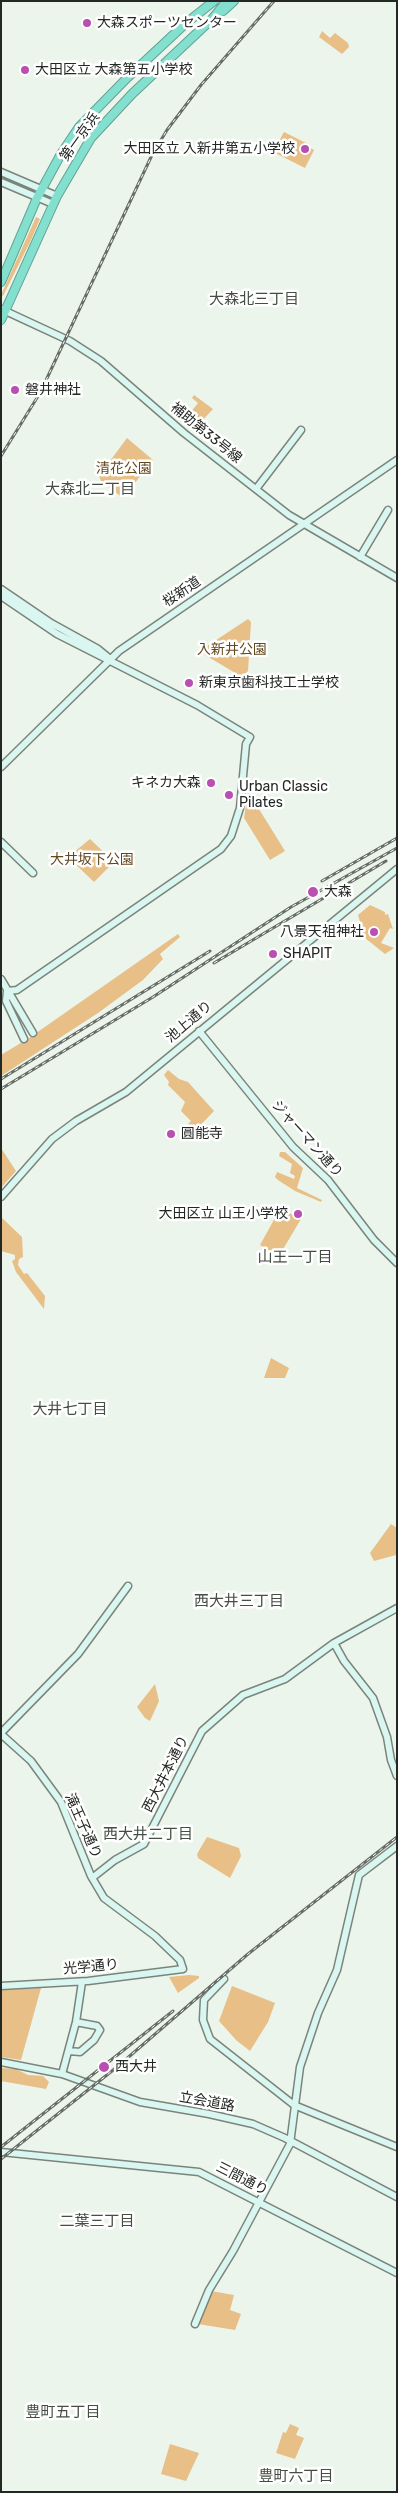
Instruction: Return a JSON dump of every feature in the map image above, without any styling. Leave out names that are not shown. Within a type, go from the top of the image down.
[{"type":"highway","points":[[190,20],[206,1]]},
{"type":"highway","name":"第一京浜","points":[[1,282],[41,190],[61,154],[83,122],[190,20],[214,1]]},
{"type":"highway","name":"第一京浜","points":[[1,320],[3,310],[55,200],[91,138],[101,126],[212,20],[227,1]]},
{"type":"highway","points":[[212,20],[234,1]]},
{"type":"street","points":[[1,172],[41,190],[55,200]]},
{"type":"street","points":[[1,182],[37,198],[55,200]]},
{"type":"street","name":"補助第33号線","points":[[3,310],[70,341],[101,360],[184,433],[303,525],[397,578]]},
{"type":"street","points":[[256,489],[301,430]]},
{"type":"street","name":"桜新道","points":[[1,767],[110,659],[397,460]]},
{"type":"street","points":[[360,557],[388,510]]},
{"type":"street","points":[[1,589],[50,623],[98,649],[110,659],[197,705],[250,737],[246,744],[241,802],[236,824],[225,845],[21,988],[7,991]]},
{"type":"street","points":[[1,596],[51,630],[98,656],[110,659]]},
{"type":"street","points":[[1,842],[33,873]]},
{"type":"street","name":"池上通り","points":[[1,1196],[52,1138],[76,1121],[126,1092],[397,869]]},
{"type":"street","points":[[1,980],[7,991],[14,998],[33,1033]]},
{"type":"street","points":[[7,991],[6,1001],[24,1039]]},
{"type":"street","name":"ジャーマン通り","points":[[198,1031],[293,1147],[328,1180],[374,1240],[397,1263]]},
{"type":"street","points":[[1,1733],[78,1654],[128,1586]]},
{"type":"street","name":"西大井本通り","points":[[92,1878],[115,1860],[144,1844],[202,1731],[243,1695],[285,1678],[334,1643],[397,1608]]},
{"type":"street","points":[[334,1643],[344,1660],[373,1698],[388,1737],[390,1760],[397,1776]]},
{"type":"street","name":"滝王子通り","points":[[1,1733],[25,1755],[61,1802],[92,1878],[104,1898],[155,1936],[180,1960],[183,1969]]},
{"type":"street","points":[[195,2324],[209,2290],[259,2202],[290,2141],[300,2067],[318,2013],[337,1970],[359,1875],[397,1846]]},
{"type":"street","name":"光学通り","points":[[1,1986],[82,1982],[183,1969]]},
{"type":"street","points":[[224,1979],[204,2000],[203,2020],[210,2039],[294,2106],[397,2147]]},
{"type":"street","points":[[1,2062],[66,2075],[82,1982]]},
{"type":"street","points":[[69,2051],[80,2052],[94,2040],[100,2030],[97,2026],[76,2022]]},
{"type":"street","name":"立会道路","points":[[66,2075],[140,2102],[213,2114],[254,2124],[397,2197]]},
{"type":"street","name":"三間通り","points":[[1,2152],[199,2172],[397,2273]]},
{"type":"green space","points":[[322,31],[330,38],[335,33],[348,43],[349,47],[342,54],[319,37]]},
{"type":"green space","points":[[284,132],[308,144],[307,146],[314,150],[305,168],[273,152]]},
{"type":"green space","points":[[36,217],[40,219],[3,296],[1,295]]},
{"type":"green space","points":[[194,395],[213,409],[201,422],[190,413],[198,403],[192,398]]},
{"type":"green space","name":"清花公園","points":[[127,438],[153,460],[123,498],[101,481],[99,476]]},
{"type":"green space","name":"入新井公園","points":[[248,619],[251,622],[248,671],[242,677],[205,655],[201,650]]},
{"type":"green space","points":[[248,793],[285,851],[270,860],[244,818]]},
{"type":"green space","name":"大井坂下公園","points":[[90,839],[114,862],[94,882],[68,857]]},
{"type":"green space","points":[[370,905],[385,912],[385,915],[388,914],[393,929],[390,928],[381,943],[394,948],[385,954],[365,938],[353,937],[353,931],[361,925],[358,915]]},
{"type":"green space","points":[[178,934],[180,937],[160,954],[163,959],[143,980],[98,1013],[1,1076],[1,1055],[29,1038]]},
{"type":"green space","points":[[168,1070],[179,1079],[188,1082],[214,1111],[192,1134],[185,1127],[191,1121],[181,1111],[185,1102],[168,1085],[169,1082],[164,1075]]},
{"type":"green space","points":[[1,1148],[16,1171],[1,1188]]},
{"type":"green space","points":[[280,1152],[285,1152],[303,1168],[297,1188],[322,1200],[321,1202],[295,1191],[275,1177],[277,1172],[294,1179],[295,1176],[290,1173],[292,1164],[279,1156]]},
{"type":"green space","points":[[281,1207],[301,1219],[279,1256],[260,1245]]},
{"type":"green space","points":[[1,1217],[22,1237],[23,1257],[19,1259],[18,1265],[24,1274],[27,1273],[45,1296],[44,1309],[16,1272],[12,1261],[15,1259],[15,1255],[1,1251]]},
{"type":"green space","points":[[271,1358],[289,1368],[285,1378],[264,1378]]},
{"type":"green space","points":[[391,1524],[397,1528],[396,1555],[374,1561],[370,1553]]},
{"type":"green space","points":[[155,1684],[159,1701],[150,1721],[145,1718],[137,1707]]},
{"type":"green space","points":[[207,1837],[239,1848],[241,1856],[230,1878],[198,1858],[197,1854]]},
{"type":"green space","points":[[199,1976],[199,1978],[178,1993],[169,1977]]},
{"type":"green space","points":[[232,1986],[275,2003],[268,2022],[250,2051],[236,2040],[219,2021]]},
{"type":"green space","points":[[41,1988],[21,2060],[1,2057],[1,1990]]},
{"type":"green space","points":[[1,2068],[16,2069],[28,2075],[43,2076],[49,2082],[46,2089],[1,2081]]},
{"type":"green space","points":[[211,2291],[234,2295],[230,2310],[241,2314],[235,2330],[198,2324]]},
{"type":"green space","points":[[290,2424],[299,2428],[296,2435],[304,2438],[295,2459],[276,2453],[283,2432],[286,2433]]},
{"type":"green space","points":[[170,2444],[199,2453],[186,2481],[161,2474]]},
{"type":"railway","points":[[1,456],[40,393],[152,155],[167,130],[201,85],[274,1]]},
{"type":"railway","points":[[322,881],[397,838]]},
{"type":"railway","points":[[1,1089],[153,997],[291,907],[397,848]]},
{"type":"railway","points":[[214,963],[386,861]]},
{"type":"railway","points":[[1,1079],[210,951]]},
{"type":"railway","points":[[1,2159],[117,2067],[248,1954],[397,1837]]},
{"type":"railway","points":[[1,2147],[173,2011]]},
{"type":"place","name":"大森スポーツセンター","points":[[87,23]]},
{"type":"place","name":"大田区立 大森第五小学校","points":[[25,70]]},
{"type":"place","name":"大田区立 入新井第五小学校","points":[[305,149]]},
{"type":"place","name":"磐井神社","points":[[15,390]]},
{"type":"place","name":"新東京歯科技工士学校","points":[[189,683]]},
{"type":"place","name":"キネカ大森","points":[[211,783]]},
{"type":"place","name":"Urban Classic Pilates","points":[[229,795]]},
{"type":"place","name":"大森","points":[[313,892]]},
{"type":"place","name":"八景天祖神社","points":[[374,932]]},
{"type":"place","name":"SHAPIT","points":[[273,954]]},
{"type":"place","name":"圓能寺","points":[[171,1134]]},
{"type":"place","name":"大田区立 山王小学校","points":[[298,1214]]},
{"type":"place","name":"西大井","points":[[104,2067]]},
{"type":"district","name":"大森北三丁目","points":[[254,300]]},
{"type":"district","name":"大森北二丁目","points":[[90,490]]},
{"type":"district","name":"山王一丁目","points":[[295,1258]]},
{"type":"district","name":"大井七丁目","points":[[70,1410]]},
{"type":"district","name":"西大井三丁目","points":[[239,1602]]},
{"type":"district","name":"西大井二丁目","points":[[148,1835]]},
{"type":"district","name":"二葉三丁目","points":[[97,2222]]},
{"type":"district","name":"豊町五丁目","points":[[63,2413]]},
{"type":"district","name":"豊町六丁目","points":[[296,2477]]}]
